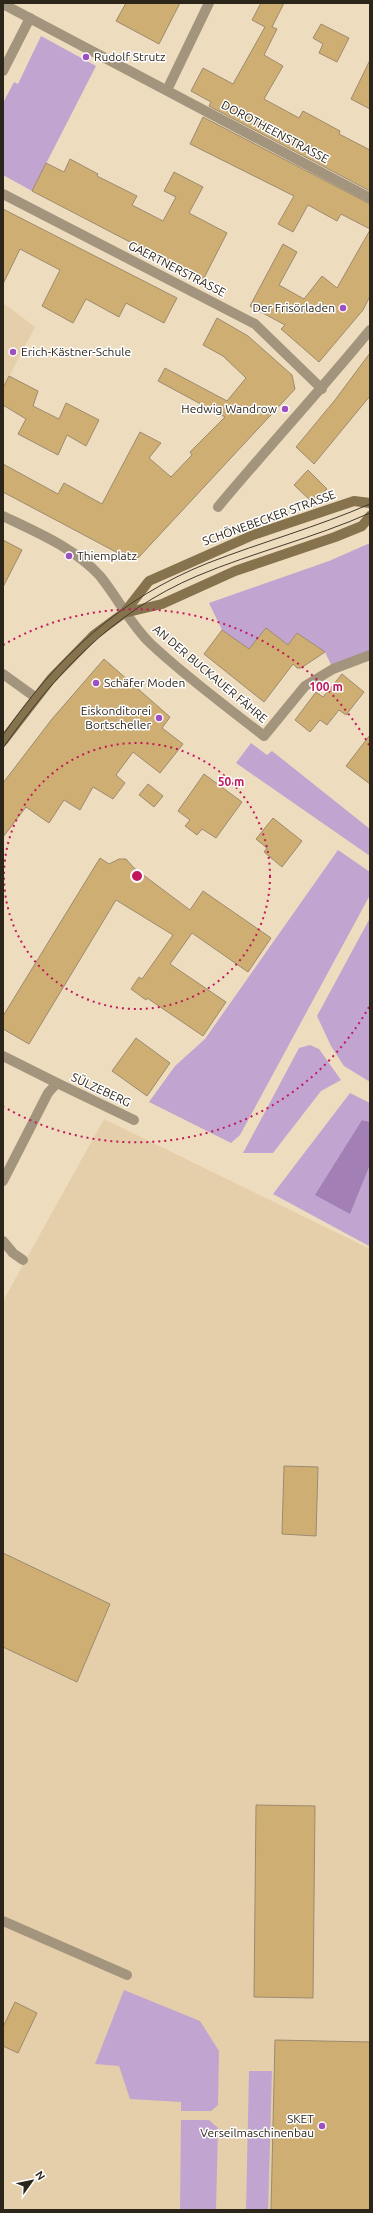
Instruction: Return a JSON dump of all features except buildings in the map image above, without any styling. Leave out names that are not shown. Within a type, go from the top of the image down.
[{"type":"main road","name":"SCHÖNEBECKER STRASSE","points":[[3,741],[35,697],[79,649],[124,613],[149,581],[253,535],[354,501],[370,502]]},
{"type":"main road","name":"SCHÖNEBECKER STRASSE","points":[[124,613],[162,604],[235,571],[335,537],[362,526],[370,516]]},
{"type":"street","points":[[167,90],[209,3]]},
{"type":"street","name":"DOROTHEENSTRASSE","points":[[3,4],[370,198]]},
{"type":"street","points":[[3,71],[30,18]]},
{"type":"street","name":"GAERTNERSTRASSE","points":[[3,194],[255,324],[322,389]]},
{"type":"street","points":[[218,507],[258,459],[322,389],[370,330]]},
{"type":"street","name":"AN DER BUCKAUER FÄHRE","points":[[3,516],[56,543],[83,560],[99,576],[124,613],[151,644],[264,736],[305,686],[333,669],[370,655]]},
{"type":"street","points":[[3,674],[35,697]]},
{"type":"street","name":"SÜLZEBERG","points":[[3,1056],[134,1120]]},
{"type":"street","name":"SÜLZEBERG","points":[[3,1181],[48,1093],[57,1083]]},
{"type":"street","points":[[3,1241],[13,1253],[23,1260]]},
{"type":"street","points":[[3,1921],[127,1975]]},
{"type":"shaded area","points":[[41,36],[96,66],[32,191],[3,175],[3,103],[14,82],[18,84]]},
{"type":"shaded area","name":"Erich-Kästner-Schule","points":[[3,303],[35,327],[3,388]]},
{"type":"shaded area","points":[[370,543],[370,655],[333,669],[325,652],[297,633],[288,645],[266,628],[249,649],[222,630],[209,603],[329,561]]},
{"type":"shaded area","points":[[251,743],[267,755],[272,751],[370,829],[370,856],[236,763]]},
{"type":"shaded area","points":[[338,850],[370,872],[370,895],[240,1135],[231,1143],[149,1102],[175,1066],[205,1039]]},
{"type":"shaded area","points":[[370,918],[370,1082],[344,1066],[331,1046],[317,1016]]},
{"type":"shaded area","points":[[310,1045],[319,1049],[341,1080],[321,1091],[273,1153],[243,1153],[299,1048]]},
{"type":"shaded area","points":[[350,1093],[370,1103],[370,1122],[362,1120],[350,1213],[370,1165],[369,1246],[273,1194]]},
{"type":"shaded area","points":[[104,1119],[370,1249],[370,2210],[3,2210],[3,1301]]},
{"type":"shaded area","points":[[362,1120],[370,1122],[370,1165],[350,1214],[315,1195]]},
{"type":"shaded area","points":[[124,1990],[200,2021],[219,2051],[218,2105],[211,2111],[181,2111],[181,2102],[130,2099],[119,2066],[95,2064]]},
{"type":"shaded area","points":[[249,2071],[272,2071],[268,2210],[246,2210]]},
{"type":"shaded area","points":[[181,2120],[209,2120],[218,2128],[216,2210],[180,2210]]},
{"type":"tram line","points":[[3,735],[45,680],[68,656],[119,612],[146,594],[176,577],[208,563],[330,520],[370,504]]},
{"type":"tram line","points":[[3,748],[43,695],[65,671],[112,627],[138,608],[166,591],[197,576],[349,522],[370,513]]},
{"type":"place","name":"Rudolf Strutz","points":[[86,57]]},
{"type":"place","name":"Der Frisörladen","points":[[343,308]]},
{"type":"place","name":"Erich-Kästner-Schule","points":[[13,352]]},
{"type":"place","name":"Hedwig Wandrow","points":[[285,409]]},
{"type":"place","name":"Thiemplatz","points":[[69,556]]},
{"type":"place","name":"Schäfer Moden","points":[[96,683]]},
{"type":"place","name":"Eiskonditorei Bortscheller","points":[[159,718]]},
{"type":"place","name":"SKET Verseilmaschinenbau","points":[[322,2126]]}]
